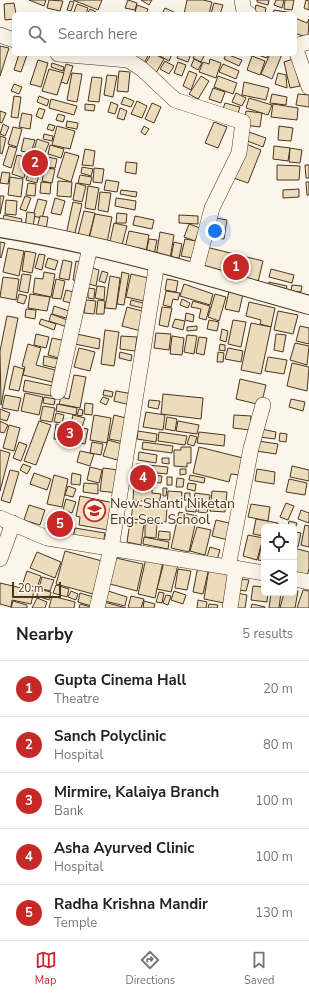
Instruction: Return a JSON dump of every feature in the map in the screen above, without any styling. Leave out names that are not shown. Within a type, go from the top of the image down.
[{"type":"street","points":[[242,0],[244,11],[246,12]]},
{"type":"street","points":[[0,35],[12,39]]},
{"type":"street","points":[[297,46],[309,42]]},
{"type":"street","points":[[297,53],[309,87]]},
{"type":"street","points":[[81,56],[128,60],[142,69],[175,100],[243,122],[239,153],[212,208],[195,273]]},
{"type":"street","points":[[0,228],[30,233],[157,263],[309,304]]},
{"type":"street","points":[[58,392],[90,247]]},
{"type":"street","points":[[97,608],[111,549],[157,263]]},
{"type":"street","points":[[230,608],[232,568],[251,448],[263,405]]},
{"type":"street","points":[[0,559],[6,520],[47,538],[261,573]]},
{"type":"street","points":[[297,580],[309,582]]},
{"type":"building","points":[[29,0],[46,0],[44,6]]},
{"type":"building","points":[[49,0],[63,1],[60,11],[47,8]]},
{"type":"building","points":[[73,0],[102,0],[98,10]]},
{"type":"building","points":[[128,0],[137,3],[135,10],[125,8]]},
{"type":"building","points":[[141,0],[152,0],[149,5]]},
{"type":"building","points":[[187,0],[203,0],[212,2],[210,12],[184,12]]},
{"type":"building","points":[[257,0],[269,0],[268,5],[257,2]]},
{"type":"building","points":[[276,0],[284,0],[282,8],[274,5]]},
{"type":"building","points":[[285,0],[294,0],[292,10],[284,9]]},
{"type":"building","points":[[306,0],[309,1],[309,10],[304,8]]},
{"type":"building","points":[[70,1],[74,2],[71,11],[67,10]]},
{"type":"building","points":[[14,3],[16,12],[12,12],[12,19],[5,20],[4,4]]},
{"type":"building","points":[[214,3],[223,5],[221,12],[212,12]]},
{"type":"building","points":[[77,4],[88,8],[87,12],[74,12]]},
{"type":"building","points":[[137,5],[148,9],[147,12],[135,12]]},
{"type":"building","points":[[256,5],[266,8],[265,12],[254,12]]},
{"type":"building","points":[[165,8],[174,12],[163,12]]},
{"type":"building","points":[[90,9],[96,12],[88,12]]},
{"type":"building","points":[[274,10],[287,12],[274,12]]},
{"type":"building","points":[[297,19],[307,23],[309,19],[308,38],[297,34]]},
{"type":"building","points":[[0,46],[9,48],[0,76]]},
{"type":"building","points":[[18,56],[27,56],[21,72],[14,70]]},
{"type":"building","points":[[133,56],[148,56],[143,65],[131,59]]},
{"type":"building","points":[[150,56],[158,56],[164,59],[156,73],[144,66]]},
{"type":"building","points":[[160,56],[171,56],[169,61]]},
{"type":"building","points":[[178,56],[190,56],[188,62],[177,58]]},
{"type":"building","points":[[194,56],[204,56],[201,62],[193,58]]},
{"type":"building","points":[[225,56],[231,56],[242,60],[239,66],[224,59]]},
{"type":"building","points":[[252,56],[265,61],[260,75],[247,70]]},
{"type":"building","points":[[269,56],[281,56],[272,79],[261,74]]},
{"type":"building","points":[[194,59],[202,63],[198,70],[191,66]]},
{"type":"building","points":[[210,59],[221,63],[216,78],[199,72],[203,62],[209,64]]},
{"type":"building","points":[[293,59],[300,86],[290,88],[284,62]]},
{"type":"building","points":[[38,60],[48,63],[41,87],[30,84]]},
{"type":"building","points":[[165,61],[174,66],[169,74],[160,69]]},
{"type":"building","points":[[178,62],[186,65],[182,76],[174,73]]},
{"type":"building","points":[[52,63],[64,67],[63,71],[51,67]]},
{"type":"building","points":[[66,64],[73,66],[67,84],[61,82]]},
{"type":"building","points":[[223,64],[239,71],[236,79],[219,72]]},
{"type":"building","points":[[49,69],[64,73],[57,95],[42,91]]},
{"type":"building","points":[[119,71],[130,72],[128,92],[117,91]]},
{"type":"building","points":[[189,71],[197,74],[191,90],[183,86]]},
{"type":"building","points":[[72,73],[82,74],[77,102],[67,100]]},
{"type":"building","points":[[278,73],[286,75],[287,88],[275,84]]},
{"type":"building","points":[[107,75],[117,76],[113,97],[104,95]]},
{"type":"building","points":[[201,76],[209,81],[198,99],[189,94]]},
{"type":"building","points":[[218,76],[237,83],[233,94],[214,87]]},
{"type":"building","points":[[92,77],[102,78],[99,102],[88,101]]},
{"type":"building","points":[[244,82],[269,88],[266,100],[242,95]]},
{"type":"building","points":[[14,84],[22,87],[19,94],[11,91]]},
{"type":"building","points":[[213,88],[225,92],[221,103],[209,99]]},
{"type":"building","points":[[236,93],[246,98],[242,106],[232,102]]},
{"type":"building","points":[[272,94],[287,97],[286,105],[270,103]]},
{"type":"building","points":[[298,94],[309,95],[309,107],[296,105]]},
{"type":"building","points":[[14,96],[21,97],[18,118],[11,117]]},
{"type":"building","points":[[39,96],[49,100],[47,106],[37,102]]},
{"type":"building","points":[[124,97],[134,101],[131,107],[121,104]]},
{"type":"building","points":[[249,98],[272,105],[268,115],[246,108]]},
{"type":"building","points":[[51,99],[77,106],[74,115],[49,108]]},
{"type":"building","points":[[137,101],[147,106],[142,118],[131,114]]},
{"type":"building","points":[[111,102],[118,105],[115,114],[108,112]]},
{"type":"building","points":[[152,103],[161,107],[154,123],[145,119]]},
{"type":"building","points":[[225,103],[240,107],[238,113],[223,109]]},
{"type":"building","points":[[85,104],[95,105],[94,111],[85,110]]},
{"type":"building","points":[[273,104],[298,108],[297,120],[271,117]]},
{"type":"building","points":[[39,108],[45,110],[42,119],[36,116]]},
{"type":"building","points":[[120,108],[127,111],[124,120],[117,118]]},
{"type":"building","points":[[0,111],[6,113],[2,123],[0,122]]},
{"type":"building","points":[[246,111],[262,113],[260,127],[244,125]]},
{"type":"building","points":[[22,113],[32,115],[30,129],[19,127]]},
{"type":"building","points":[[58,114],[65,116],[63,122],[56,120]]},
{"type":"building","points":[[67,121],[78,123],[77,129],[66,127]]},
{"type":"building","points":[[214,122],[227,127],[218,148],[205,143]]},
{"type":"building","points":[[3,124],[9,127],[5,136],[0,134]]},
{"type":"building","points":[[49,124],[55,126],[53,131],[47,129]]},
{"type":"building","points":[[57,126],[75,131],[70,149],[52,145]]},
{"type":"building","points":[[144,126],[149,129],[145,135],[141,132]]},
{"type":"building","points":[[279,126],[293,128],[291,141],[278,140]]},
{"type":"building","points":[[13,127],[22,129],[17,147],[8,144]]},
{"type":"building","points":[[246,131],[266,138],[263,147],[242,139]]},
{"type":"building","points":[[44,134],[53,136],[52,141],[43,139]]},
{"type":"building","points":[[0,136],[6,138],[2,154],[0,153]]},
{"type":"building","points":[[24,138],[35,140],[31,153],[21,151]]},
{"type":"building","points":[[37,139],[49,143],[45,153],[34,150]]},
{"type":"building","points":[[241,142],[261,150],[248,183],[228,176]]},
{"type":"building","points":[[50,145],[64,149],[61,158],[48,154]]},
{"type":"building","points":[[9,146],[17,148],[11,168],[3,165]]},
{"type":"building","points":[[274,146],[290,148],[288,161],[273,159]]},
{"type":"building","points":[[290,148],[302,150],[300,163],[289,162]]},
{"type":"building","points":[[85,149],[95,151],[93,166],[82,165]]},
{"type":"building","points":[[65,152],[79,156],[71,182],[57,177]]},
{"type":"building","points":[[17,155],[29,158],[24,178],[12,174]]},
{"type":"building","points":[[32,155],[43,158],[40,172],[28,169]]},
{"type":"building","points":[[48,157],[57,159],[55,168],[46,167]]},
{"type":"building","points":[[126,162],[137,163],[136,174],[125,172]]},
{"type":"building","points":[[277,165],[300,166],[299,180],[277,180]]},
{"type":"building","points":[[305,165],[309,165],[309,178],[306,178]]},
{"type":"building","points":[[82,167],[93,169],[91,176],[81,173]]},
{"type":"building","points":[[45,168],[55,169],[52,183],[42,181]]},
{"type":"building","points":[[94,168],[104,169],[102,183],[93,182]]},
{"type":"building","points":[[29,170],[39,173],[37,183],[26,180]]},
{"type":"building","points":[[2,172],[10,173],[8,184],[0,183]]},
{"type":"building","points":[[80,175],[92,177],[90,185],[78,183]]},
{"type":"building","points":[[10,177],[23,179],[21,197],[8,195]]},
{"type":"building","points":[[106,180],[119,182],[117,192],[104,190]]},
{"type":"building","points":[[58,181],[72,182],[71,197],[57,196]]},
{"type":"building","points":[[41,182],[51,183],[50,194],[40,193]]},
{"type":"building","points":[[306,182],[309,182],[309,195],[307,195]]},
{"type":"building","points":[[28,183],[36,184],[35,196],[26,195]]},
{"type":"building","points":[[76,183],[86,186],[82,202],[73,200]]},
{"type":"building","points":[[88,186],[99,188],[95,210],[85,208]]},
{"type":"building","points":[[299,189],[299,197],[283,198],[283,190]]},
{"type":"building","points":[[121,190],[137,192],[136,197],[120,194]]},
{"type":"building","points":[[100,192],[111,193],[108,212],[98,210]]},
{"type":"building","points":[[0,196],[4,196],[0,214]]},
{"type":"building","points":[[25,196],[31,198],[26,211],[20,209]]},
{"type":"building","points":[[55,198],[65,201],[61,215],[51,213]]},
{"type":"building","points":[[116,198],[136,201],[135,210],[115,206]]},
{"type":"building","points":[[38,199],[47,201],[42,218],[33,216]]},
{"type":"building","points":[[6,200],[17,201],[16,215],[5,214]]},
{"type":"building","points":[[73,202],[82,204],[74,237],[66,235]]},
{"type":"building","points":[[84,211],[95,213],[88,241],[77,239]]},
{"type":"building","points":[[27,212],[35,213],[33,228],[25,227]]},
{"type":"building","points":[[117,213],[127,214],[126,223],[116,223]]},
{"type":"building","points":[[95,214],[112,217],[107,243],[89,239]]},
{"type":"building","points":[[4,215],[22,219],[20,227],[2,223]]},
{"type":"building","points":[[179,215],[198,216],[198,224],[179,223]]},
{"type":"building","points":[[40,216],[48,217],[46,230],[37,228]]},
{"type":"building","points":[[135,216],[154,220],[152,229],[133,225]]},
{"type":"building","points":[[216,218],[227,220],[224,239],[213,238]]},
{"type":"building","points":[[114,223],[127,226],[121,249],[109,246]]},
{"type":"building","points":[[189,224],[200,228],[195,241],[184,237]]},
{"type":"building","points":[[129,231],[149,235],[146,252],[125,248]]},
{"type":"building","points":[[160,232],[174,235],[170,259],[156,257]]},
{"type":"building","points":[[149,239],[157,240],[154,255],[146,253]]},
{"type":"building","points":[[185,239],[196,241],[192,258],[181,256]]},
{"type":"building","points":[[0,242],[5,243],[1,258],[0,257]]},
{"type":"building","points":[[174,242],[182,244],[179,258],[171,257]]},
{"type":"building","points":[[206,247],[263,261],[258,282],[201,269]]},
{"type":"building","points":[[8,248],[24,251],[19,276],[3,272]]},
{"type":"building","points":[[25,251],[36,253],[32,273],[22,271]]},
{"type":"building","points":[[39,254],[45,255],[42,270],[35,268]]},
{"type":"building","points":[[48,258],[58,261],[55,270],[45,267]]},
{"type":"building","points":[[63,260],[72,262],[69,280],[59,278]]},
{"type":"building","points":[[76,261],[82,262],[80,281],[73,280]]},
{"type":"building","points":[[89,267],[99,270],[96,286],[86,283]]},
{"type":"building","points":[[271,269],[294,275],[292,283],[269,277]]},
{"type":"building","points":[[102,271],[108,273],[105,283],[99,281]]},
{"type":"building","points":[[44,272],[55,274],[51,297],[33,293],[35,278],[43,279]]},
{"type":"building","points":[[122,272],[129,274],[124,305],[117,304]]},
{"type":"building","points":[[22,274],[31,275],[28,293],[19,291]]},
{"type":"building","points":[[131,274],[153,279],[148,302],[126,297]]},
{"type":"building","points":[[110,276],[120,278],[116,309],[105,308]]},
{"type":"building","points":[[3,277],[19,279],[16,300],[0,297]]},
{"type":"building","points":[[56,279],[65,281],[61,299],[52,298]]},
{"type":"building","points":[[167,279],[178,281],[176,292],[165,290]]},
{"type":"building","points":[[269,282],[287,286],[285,294],[267,290]]},
{"type":"building","points":[[184,284],[213,294],[210,305],[180,296]]},
{"type":"building","points":[[292,285],[302,286],[301,292],[291,291]]},
{"type":"building","points":[[97,286],[105,287],[104,300],[95,298]]},
{"type":"building","points":[[88,288],[95,289],[94,299],[88,298]]},
{"type":"building","points":[[66,290],[77,293],[74,304],[63,301]]},
{"type":"building","points":[[166,291],[180,293],[178,300],[173,299],[171,307],[163,305]]},
{"type":"building","points":[[229,291],[243,294],[239,312],[225,309]]},
{"type":"building","points":[[19,294],[27,296],[24,304],[17,302]]},
{"type":"building","points":[[30,294],[50,297],[47,311],[28,308]]},
{"type":"building","points":[[215,294],[226,297],[219,321],[208,317]]},
{"type":"building","points":[[182,299],[190,303],[188,308],[180,305]]},
{"type":"building","points":[[86,300],[96,301],[94,314],[84,313]]},
{"type":"building","points":[[98,300],[105,301],[104,314],[96,314]]},
{"type":"building","points":[[131,300],[147,304],[146,309],[130,305]]},
{"type":"building","points":[[193,301],[210,306],[206,320],[199,318],[201,309],[191,307]]},
{"type":"building","points":[[249,302],[275,308],[271,327],[260,324],[261,320],[246,316]]},
{"type":"building","points":[[54,306],[69,311],[66,318],[52,314]]},
{"type":"building","points":[[127,307],[146,312],[141,331],[122,326]]},
{"type":"building","points":[[162,307],[172,308],[168,327],[159,325]]},
{"type":"building","points":[[26,309],[36,310],[35,319],[25,317]]},
{"type":"building","points":[[278,311],[298,315],[293,334],[274,330]]},
{"type":"building","points":[[186,313],[194,315],[193,322],[185,320]]},
{"type":"building","points":[[51,314],[70,321],[67,327],[49,321]]},
{"type":"building","points":[[7,316],[18,318],[1,405],[0,351]]},
{"type":"building","points":[[41,319],[56,324],[54,330],[39,324]]},
{"type":"building","points":[[175,319],[185,321],[183,330],[172,327]]},
{"type":"building","points":[[209,320],[219,322],[217,331],[207,329]]},
{"type":"building","points":[[233,320],[246,322],[241,347],[228,344]]},
{"type":"building","points":[[251,323],[271,327],[261,374],[241,370]]},
{"type":"building","points":[[197,326],[197,330],[187,331],[187,327]]},
{"type":"building","points":[[300,326],[309,328],[309,344],[296,341]]},
{"type":"building","points":[[222,329],[228,331],[226,342],[220,340]]},
{"type":"building","points":[[105,330],[119,332],[114,366],[101,364]]},
{"type":"building","points":[[156,333],[171,334],[169,350],[154,348]]},
{"type":"building","points":[[36,334],[49,337],[46,348],[34,345]]},
{"type":"building","points":[[77,334],[100,339],[99,349],[75,344]]},
{"type":"building","points":[[276,334],[286,335],[283,352],[274,350]]},
{"type":"building","points":[[187,335],[197,336],[194,354],[184,352]]},
{"type":"building","points":[[121,336],[137,337],[135,351],[120,349]]},
{"type":"building","points":[[172,336],[184,338],[182,355],[170,354]]},
{"type":"building","points":[[199,337],[207,338],[204,355],[196,353]]},
{"type":"building","points":[[52,338],[66,341],[62,359],[48,355]]},
{"type":"building","points":[[295,343],[309,346],[307,365],[290,360]]},
{"type":"building","points":[[28,344],[41,348],[36,365],[55,370],[52,382],[23,375],[25,367],[22,366]]},
{"type":"building","points":[[220,344],[225,345],[225,351],[219,350]]},
{"type":"building","points":[[79,348],[95,352],[90,371],[74,367]]},
{"type":"building","points":[[228,348],[243,351],[241,362],[225,359]]},
{"type":"building","points":[[120,352],[132,355],[131,361],[119,358]]},
{"type":"building","points":[[218,352],[224,353],[223,362],[217,362]]},
{"type":"building","points":[[44,356],[58,359],[56,368],[43,365]]},
{"type":"building","points":[[268,357],[287,360],[284,374],[265,371]]},
{"type":"building","points":[[292,363],[309,367],[307,391],[287,386]]},
{"type":"building","points":[[14,366],[24,369],[19,391],[9,389]]},
{"type":"building","points":[[74,375],[86,377],[80,408],[59,404],[61,397],[69,399]]},
{"type":"building","points":[[240,379],[266,385],[261,405],[236,399]]},
{"type":"building","points":[[25,380],[53,386],[51,396],[23,391]]},
{"type":"building","points":[[104,390],[113,392],[112,397],[103,395]]},
{"type":"building","points":[[116,391],[133,394],[130,405],[114,401]]},
{"type":"building","points":[[25,393],[43,397],[39,415],[21,411]]},
{"type":"building","points":[[163,394],[203,398],[201,419],[161,414]]},
{"type":"building","points":[[5,395],[21,398],[18,411],[2,408]]},
{"type":"building","points":[[44,397],[55,399],[54,405],[43,403]]},
{"type":"building","points":[[103,397],[109,399],[106,405],[100,402]]},
{"type":"building","points":[[291,399],[305,402],[303,411],[289,407]]},
{"type":"building","points":[[149,400],[160,401],[158,409],[148,407]]},
{"type":"building","points":[[85,403],[93,404],[92,415],[84,414]]},
{"type":"building","points":[[57,404],[77,408],[76,415],[56,411]]},
{"type":"building","points":[[43,406],[55,408],[52,422],[40,420]]},
{"type":"building","points":[[0,409],[10,413],[7,421],[0,419]]},
{"type":"building","points":[[79,409],[83,410],[82,416],[77,415]]},
{"type":"building","points":[[146,412],[165,415],[163,430],[143,427]]},
{"type":"building","points":[[56,413],[64,415],[62,423],[54,422]]},
{"type":"building","points":[[73,415],[85,418],[82,427],[71,424]]},
{"type":"building","points":[[94,415],[111,418],[107,443],[90,440]]},
{"type":"building","points":[[114,415],[130,419],[125,442],[109,439]]},
{"type":"building","points":[[234,415],[251,416],[250,430],[233,428]]},
{"type":"building","points":[[167,417],[177,419],[175,431],[165,429]]},
{"type":"building","points":[[0,421],[8,425],[4,433],[0,432]]},
{"type":"building","points":[[39,421],[51,425],[36,465],[24,461]]},
{"type":"building","points":[[178,421],[199,425],[197,434],[176,431]]},
{"type":"building","points":[[56,424],[88,429],[85,444],[54,439]]},
{"type":"building","points":[[9,425],[20,428],[14,451],[3,448]]},
{"type":"building","points":[[261,429],[276,432],[275,439],[260,437]]},
{"type":"building","points":[[138,431],[157,434],[156,442],[137,439]]},
{"type":"building","points":[[159,432],[187,436],[185,445],[158,441]]},
{"type":"building","points":[[199,432],[225,435],[224,446],[197,443]]},
{"type":"building","points":[[280,433],[287,434],[286,442],[279,441]]},
{"type":"building","points":[[190,435],[197,437],[194,446],[187,444]]},
{"type":"building","points":[[108,440],[126,445],[121,461],[103,456]]},
{"type":"building","points":[[258,441],[278,444],[276,454],[256,451]]},
{"type":"building","points":[[19,442],[27,445],[21,461],[13,458]]},
{"type":"building","points":[[92,442],[103,444],[101,455],[90,453]]},
{"type":"building","points":[[143,442],[173,446],[172,453],[142,449]]},
{"type":"building","points":[[181,447],[191,447],[191,463],[187,463],[187,467],[174,466],[174,450],[181,450]]},
{"type":"building","points":[[199,447],[243,458],[239,475],[231,474],[229,482],[193,473]]},
{"type":"building","points":[[0,450],[10,453],[0,491]]},
{"type":"building","points":[[80,451],[94,454],[90,466],[77,462]]},
{"type":"building","points":[[139,452],[157,455],[156,463],[138,460]]},
{"type":"building","points":[[162,458],[169,458],[169,464],[162,463]]},
{"type":"building","points":[[23,464],[31,467],[27,474],[20,470]]},
{"type":"building","points":[[137,464],[144,464],[144,470],[137,470]]},
{"type":"building","points":[[148,465],[168,467],[167,474],[147,472]]},
{"type":"building","points":[[292,466],[309,470],[309,481],[290,477]]},
{"type":"building","points":[[90,467],[102,470],[99,483],[87,480]]},
{"type":"building","points":[[103,468],[119,470],[117,493],[100,491]]},
{"type":"building","points":[[180,469],[186,469],[186,474],[180,475]]},
{"type":"building","points":[[257,469],[275,472],[274,484],[255,481]]},
{"type":"building","points":[[10,470],[19,472],[10,503],[1,500]]},
{"type":"building","points":[[34,473],[51,479],[47,490],[30,484]]},
{"type":"building","points":[[72,473],[81,475],[80,485],[71,484]]},
{"type":"building","points":[[136,474],[162,476],[161,483],[136,481]]},
{"type":"building","points":[[54,475],[68,479],[62,507],[47,504]]},
{"type":"building","points":[[190,475],[205,478],[204,483],[189,480]]},
{"type":"building","points":[[167,477],[172,477],[172,485],[167,485]]},
{"type":"building","points":[[177,478],[184,479],[183,487],[176,487]]},
{"type":"building","points":[[289,479],[307,483],[305,495],[286,492]]},
{"type":"building","points":[[84,483],[98,484],[98,494],[83,492]]},
{"type":"building","points":[[188,483],[196,484],[195,491],[187,489]]},
{"type":"building","points":[[134,485],[152,487],[152,493],[161,494],[159,503],[133,500]]},
{"type":"building","points":[[68,486],[76,489],[73,497],[65,495]]},
{"type":"building","points":[[163,488],[167,488],[166,496],[163,496]]},
{"type":"building","points":[[168,491],[182,492],[181,507],[167,505]]},
{"type":"building","points":[[212,491],[227,492],[225,512],[210,511]]},
{"type":"building","points":[[185,493],[190,493],[190,500],[184,500]]},
{"type":"building","points":[[195,493],[210,495],[207,513],[198,512],[199,506],[193,505]]},
{"type":"building","points":[[80,496],[114,503],[108,530],[79,525],[80,517],[76,516]]},
{"type":"building","points":[[66,499],[76,502],[72,513],[63,510]]},
{"type":"building","points":[[286,503],[294,506],[288,520],[280,517]]},
{"type":"building","points":[[251,504],[270,507],[268,521],[248,517]]},
{"type":"building","points":[[29,505],[45,510],[40,525],[24,520]]},
{"type":"building","points":[[133,505],[167,508],[166,522],[131,519]]},
{"type":"building","points":[[186,506],[197,507],[196,512],[186,511]]},
{"type":"building","points":[[301,510],[309,513],[309,523],[298,519]]},
{"type":"building","points":[[60,512],[65,513],[71,519],[71,529],[65,535],[60,536],[55,535],[49,529],[48,524],[49,519],[55,513]]},
{"type":"building","points":[[179,512],[197,516],[189,552],[171,548]]},
{"type":"building","points":[[256,519],[278,523],[261,524],[261,535],[253,534]]},
{"type":"building","points":[[216,520],[233,524],[228,540],[212,536]]},
{"type":"building","points":[[289,521],[297,523],[297,524],[288,524]]},
{"type":"building","points":[[130,522],[144,524],[141,545],[127,542]]},
{"type":"building","points":[[145,524],[157,524],[156,538],[145,537]]},
{"type":"building","points":[[305,525],[309,526],[309,547],[301,545]]},
{"type":"building","points":[[197,527],[211,530],[205,555],[190,551]]},
{"type":"building","points":[[75,528],[105,533],[103,544],[73,538]]},
{"type":"building","points":[[159,531],[170,532],[170,540],[158,539]]},
{"type":"building","points":[[297,532],[301,533],[297,547]]},
{"type":"building","points":[[248,535],[261,538],[261,545],[257,560],[243,556]]},
{"type":"building","points":[[144,537],[169,542],[168,549],[143,544]]},
{"type":"building","points":[[210,547],[220,550],[217,560],[207,557]]},
{"type":"building","points":[[261,548],[261,560],[258,560]]},
{"type":"building","points":[[297,549],[309,552],[309,568],[307,577],[297,575]]},
{"type":"building","points":[[65,551],[102,561],[93,594],[56,584]]},
{"type":"building","points":[[37,552],[61,562],[55,578],[30,568]]},
{"type":"building","points":[[116,558],[143,564],[137,591],[110,584]]},
{"type":"building","points":[[146,558],[163,562],[155,598],[138,594]]},
{"type":"building","points":[[164,562],[178,565],[171,592],[157,589]]},
{"type":"building","points":[[198,566],[209,568],[203,594],[193,592]]},
{"type":"building","points":[[209,568],[229,572],[224,603],[204,599]]},
{"type":"building","points":[[178,569],[191,571],[187,590],[175,588]]},
{"type":"building","points":[[27,571],[41,576],[37,588],[23,583]]},
{"type":"building","points":[[42,577],[54,580],[50,591],[39,588]]},
{"type":"building","points":[[241,579],[249,580],[246,591],[239,590]]},
{"type":"building","points":[[0,583],[34,591],[31,604],[12,600],[11,607],[0,604]]},
{"type":"building","points":[[56,585],[69,589],[67,597],[53,593]]},
{"type":"building","points":[[253,586],[261,587],[261,596],[268,596],[267,602],[251,600]]},
{"type":"building","points":[[38,589],[51,592],[49,600],[37,596]]},
{"type":"building","points":[[303,590],[309,591],[309,608],[297,608]]},
{"type":"building","points":[[71,591],[78,594],[76,600],[68,597]]},
{"type":"building","points":[[108,591],[127,597],[125,606],[105,601]]},
{"type":"building","points":[[174,591],[186,595],[183,604],[171,600]]},
{"type":"building","points":[[298,591],[295,608],[280,608],[283,596],[297,596]]},
{"type":"building","points":[[159,592],[164,593],[162,603],[156,602]]},
{"type":"building","points":[[80,593],[93,597],[91,606],[78,602]]},
{"type":"building","points":[[237,593],[247,595],[245,608],[235,608]]},
{"type":"building","points":[[166,595],[171,596],[168,605],[163,603]]},
{"type":"building","points":[[52,596],[75,602],[74,608],[49,608]]},
{"type":"building","points":[[131,596],[144,599],[141,608],[128,608]]},
{"type":"building","points":[[271,596],[281,596],[279,608],[269,608]]},
{"type":"building","points":[[37,598],[47,602],[45,608],[32,608]]},
{"type":"building","points":[[198,600],[207,602],[206,608],[197,608]]},
{"type":"building","points":[[13,601],[27,605],[27,608],[11,608]]},
{"type":"building","points":[[144,601],[155,604],[154,608],[143,608]]},
{"type":"building","points":[[104,602],[126,608],[102,608]]},
{"type":"building","points":[[80,604],[91,607],[91,608],[79,608]]},
{"type":"building","points":[[209,604],[218,605],[217,608],[208,608]]},
{"type":"building","points":[[252,604],[265,607],[265,608],[251,608]]},
{"type":"place","name":"Sanch Polyclinic","points":[[35,163]]},
{"type":"place","name":"Gupta Cinema Hall","points":[[236,267]]},
{"type":"place","name":"Mirmire, Kalaiya Branch","points":[[70,434]]},
{"type":"place","name":"Asha Ayurved Clinic","points":[[143,478]]},
{"type":"place","name":"New Shanti Niketan Eng Sec. School","points":[[95,511]]},
{"type":"place","name":"Radha Krishna Mandir","points":[[60,524]]}]
